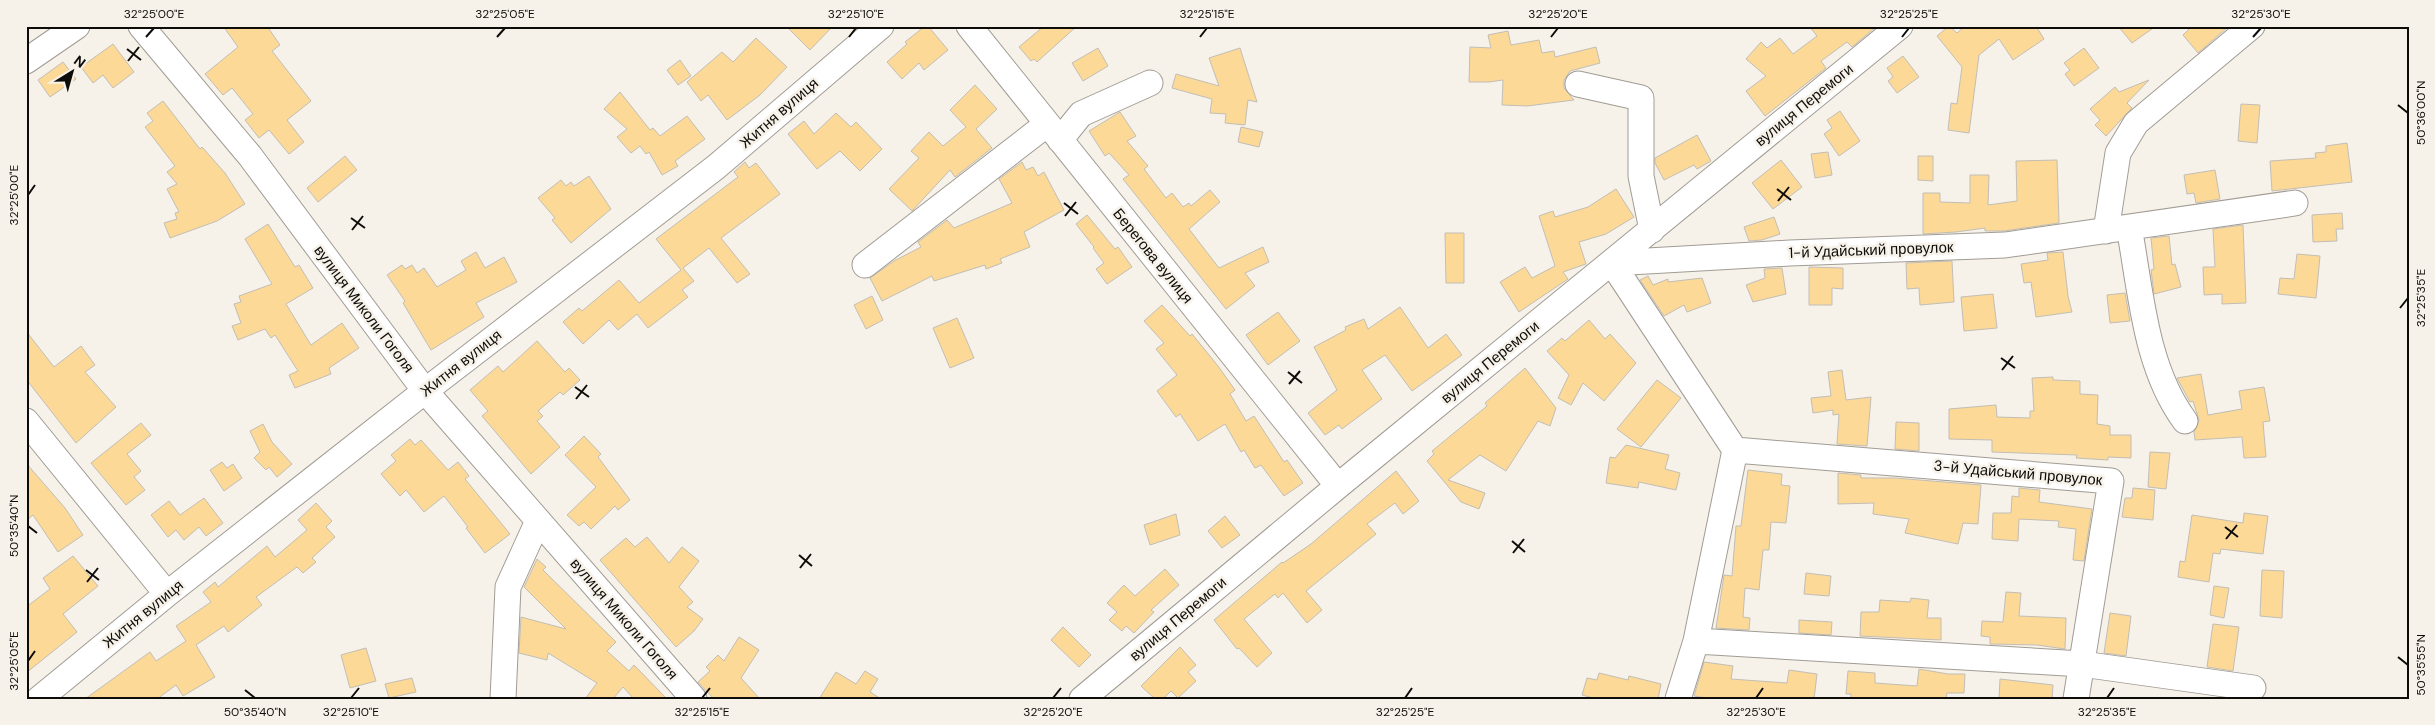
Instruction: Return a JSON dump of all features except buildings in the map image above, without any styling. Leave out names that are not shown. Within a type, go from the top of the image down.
[{"type":"street","points":[[26,61],[77,26]]},
{"type":"street","name":"вулиця Миколи Гоголя","points":[[141,26],[250,156],[425,391],[694,699]]},
{"type":"street","name":"Житня вулиця","points":[[39,699],[167,594],[425,391],[716,167],[881,26]]},
{"type":"street","name":"Берегова вулиця","points":[[969,26],[1338,486]]},
{"type":"street","name":"вулиця Перемоги","points":[[1082,699],[1338,486],[1900,26]]},
{"type":"street","points":[[2185,422],[2170,402],[2152,354],[2118,229],[2118,153],[2136,124],[2252,26]]},
{"type":"street","points":[[865,264],[1081,114],[1150,82]]},
{"type":"street","points":[[1578,84],[1641,98],[1641,176],[1652,230]]},
{"type":"street","name":"1-й Удайський провулок","points":[[1612,263],[1790,253],[2005,245],[2295,203]]},
{"type":"street","points":[[1612,263],[1735,450],[1696,641],[1678,699]]},
{"type":"street","points":[[26,421],[167,594]]},
{"type":"street","name":"3-й Удайський провулок","points":[[1735,450],[2111,481],[2076,699]]},
{"type":"street","points":[[503,699],[508,587],[538,521]]},
{"type":"street","points":[[1696,641],[2082,664],[2253,688]]}]
